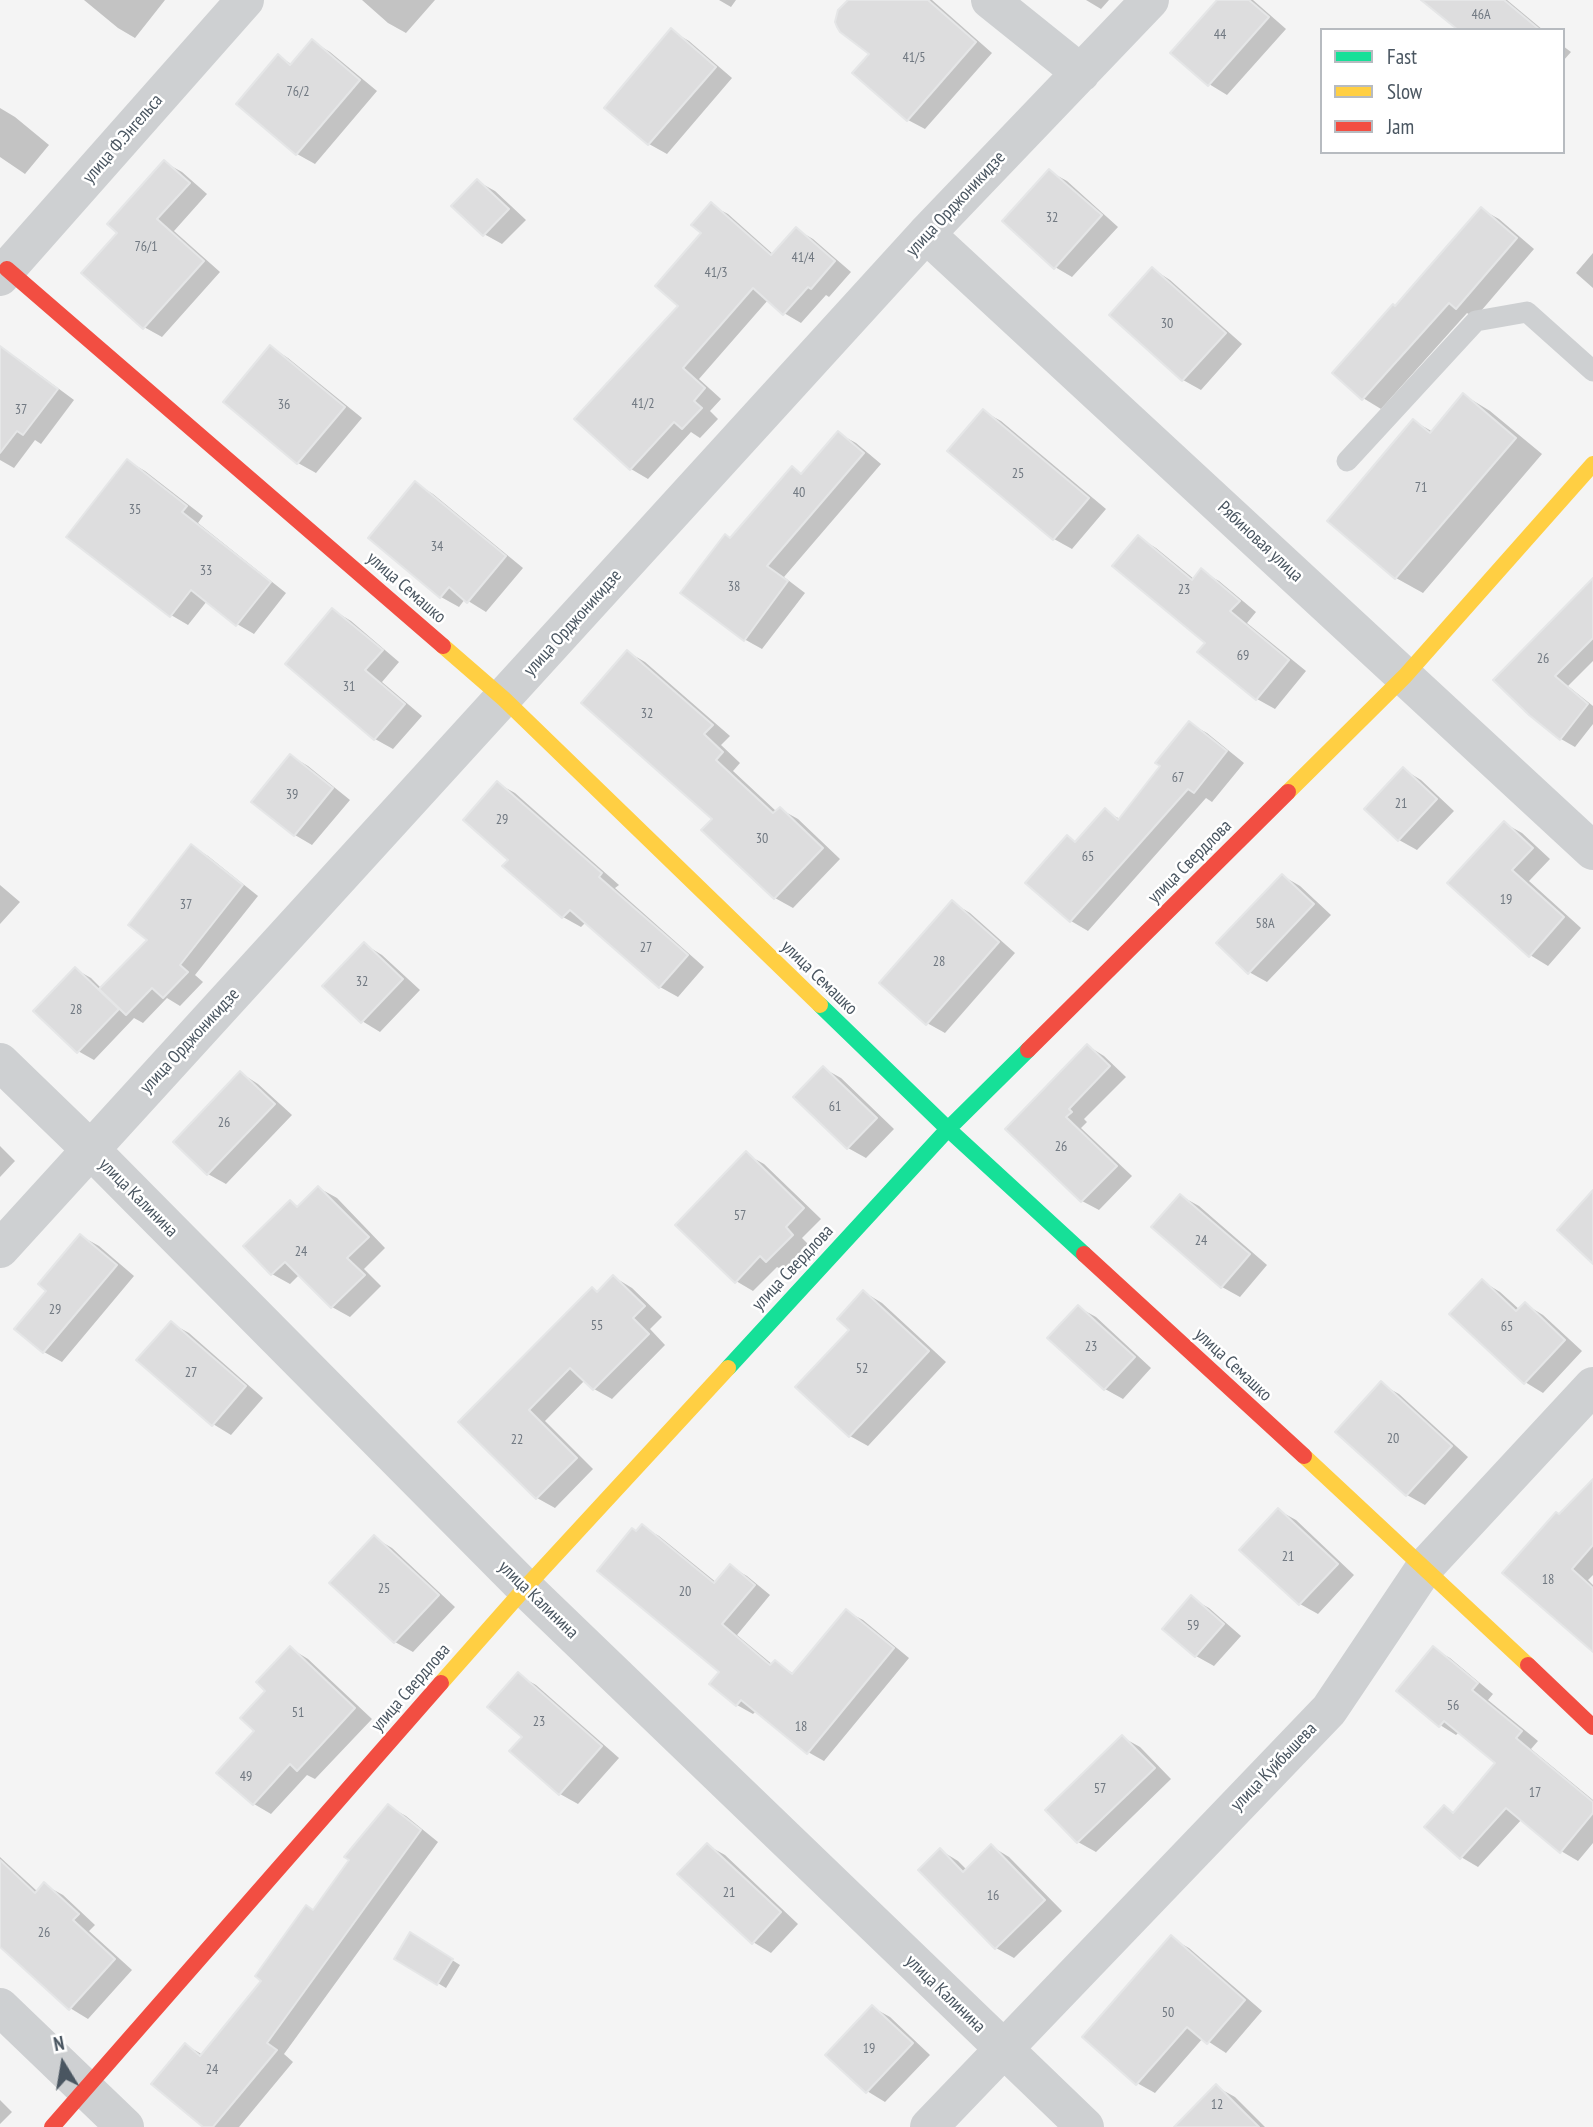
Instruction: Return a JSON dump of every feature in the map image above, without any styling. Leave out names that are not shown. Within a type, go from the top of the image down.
[{"type":"street","name":"улица Ф.Энгельса","points":[[4,273],[245,0]]},
{"type":"street","points":[[990,0],[1081,73]]},
{"type":"street","name":"улица Орджоникидзе","points":[[0,1249],[926,234],[1150,0]]},
{"type":"street","name":"Рябиновая улица","points":[[926,234],[1593,851]]},
{"type":"street","name":"улица Семашко","points":[[4,273],[504,699],[948,1129],[1424,1567],[1593,1727]]},
{"type":"street","name":"улица Свердлова","points":[[52,2127],[525,1588],[948,1129],[1405,676],[1593,464]]},
{"type":"street","name":"улица Калинина","points":[[0,1062],[90,1149],[525,1588],[1085,2127]]},
{"type":"street","name":"улица Куйбышева","points":[[929,2127],[1329,1710],[1424,1567],[1593,1386]]},
{"type":"street","points":[[0,2007],[125,2127]]},
{"type":"lane","points":[[1347,461],[1476,321],[1527,312],[1593,371]]},
{"type":"building","points":[[848,0],[928,0],[976,42],[907,121],[852,73],[869,54],[840,32],[835,22],[838,10]]},
{"type":"building","points":[[1217,0],[1249,0],[1269,17],[1208,86],[1170,53]]},
{"type":"building","points":[[1421,0],[1504,0],[1538,28],[1456,28]]},
{"type":"building","points":[[671,28],[716,67],[648,145],[604,108]]},
{"type":"building","points":[[312,39],[360,80],[296,155],[236,104],[278,54],[290,65]]},
{"type":"building","points":[[164,160],[190,183],[157,219],[204,261],[143,329],[81,273],[117,233],[107,224]]},
{"type":"building","points":[[1049,169],[1102,215],[1054,269],[1002,221]]},
{"type":"building","points":[[477,179],[509,209],[483,236],[451,206]]},
{"type":"building","points":[[711,202],[771,255],[796,227],[835,261],[811,289],[808,287],[783,315],[753,288],[683,368],[705,388],[694,401],[702,408],[682,429],[674,422],[630,470],[574,419],[678,306],[655,286],[701,233],[691,225]]},
{"type":"building","points":[[1481,207],[1517,238],[1456,309],[1449,303],[1362,400],[1332,373],[1393,304],[1395,306]]},
{"type":"building","points":[[1152,267],[1226,333],[1182,381],[1109,315]]},
{"type":"building","points":[[270,345],[345,407],[297,464],[223,402]]},
{"type":"building","points":[[0,346],[58,389],[23,435],[17,431],[0,453]]},
{"type":"building","points":[[1463,393],[1516,438],[1395,579],[1327,521],[1413,419],[1430,433]]},
{"type":"building","points":[[983,409],[1089,498],[1053,540],[947,451]]},
{"type":"building","points":[[838,431],[864,453],[767,566],[788,581],[744,641],[680,593],[725,534],[730,538],[792,466],[801,474]]},
{"type":"building","points":[[127,459],[187,506],[182,512],[271,582],[236,626],[191,590],[170,617],[66,537]]},
{"type":"building","points":[[415,481],[506,556],[467,603],[449,587],[440,598],[368,538]]},
{"type":"building","points":[[1138,535],[1192,580],[1201,568],[1240,601],[1230,611],[1289,660],[1256,700],[1197,652],[1205,643],[1112,566]]},
{"type":"building","points":[[1593,578],[1593,638],[1555,676],[1588,704],[1560,740],[1493,680]]},
{"type":"building","points":[[332,608],[383,650],[365,670],[405,704],[374,740],[285,664]]},
{"type":"building","points":[[627,650],[713,725],[704,734],[723,752],[716,760],[773,813],[780,807],[823,848],[774,899],[701,830],[712,819],[581,703]]},
{"type":"building","points":[[1189,721],[1227,751],[1194,793],[1188,789],[1070,922],[1025,883],[1067,835],[1075,842],[1105,808],[1118,820],[1160,766],[1155,763]]},
{"type":"building","points":[[290,754],[333,788],[294,836],[251,802]]},
{"type":"building","points":[[1403,767],[1437,799],[1398,841],[1364,809]]},
{"type":"building","points":[[497,781],[602,873],[599,877],[688,955],[659,988],[570,910],[562,918],[502,866],[508,860],[463,820]]},
{"type":"building","points":[[1504,821],[1533,848],[1512,870],[1564,917],[1529,957],[1447,883]]},
{"type":"building","points":[[191,844],[243,885],[180,965],[188,972],[163,998],[152,988],[126,1015],[99,989],[147,940],[128,925]]},
{"type":"building","points":[[1282,874],[1314,904],[1248,974],[1216,943]]},
{"type":"building","points":[[952,900],[999,942],[926,1025],[879,983]]},
{"type":"building","points":[[364,942],[403,979],[361,1023],[322,986]]},
{"type":"building","points":[[75,967],[119,1009],[77,1053],[33,1011]]},
{"type":"building","points":[[1087,1044],[1110,1066],[1069,1109],[1072,1112],[1066,1117],[1117,1166],[1081,1202],[1005,1129]]},
{"type":"building","points":[[823,1066],[877,1118],[847,1149],[793,1097]]},
{"type":"building","points":[[240,1071],[275,1104],[207,1175],[173,1142]]},
{"type":"building","points":[[746,1151],[804,1208],[786,1227],[793,1235],[766,1262],[760,1256],[735,1283],[675,1225]]},
{"type":"building","points":[[318,1186],[369,1237],[347,1258],[365,1275],[331,1308],[285,1262],[271,1275],[243,1246],[290,1200],[297,1207]]},
{"type":"building","points":[[1593,1190],[1593,1264],[1557,1230]]},
{"type":"building","points":[[1180,1194],[1250,1254],[1221,1288],[1151,1227]]},
{"type":"building","points":[[80,1234],[117,1265],[43,1353],[14,1329],[46,1291],[38,1284]]},
{"type":"building","points":[[613,1275],[645,1306],[633,1318],[649,1334],[593,1390],[570,1368],[529,1410],[577,1458],[536,1499],[458,1422],[592,1287],[597,1292]]},
{"type":"building","points":[[1482,1279],[1516,1311],[1525,1302],[1565,1340],[1524,1384],[1449,1314]]},
{"type":"building","points":[[863,1290],[929,1351],[849,1437],[795,1387],[849,1330],[837,1319]]},
{"type":"building","points":[[1078,1305],[1135,1357],[1104,1390],[1047,1338]]},
{"type":"building","points":[[171,1321],[246,1386],[212,1426],[136,1360]]},
{"type":"building","points":[[1381,1381],[1452,1446],[1406,1496],[1335,1432]]},
{"type":"building","points":[[1593,1479],[1593,1545],[1572,1569],[1593,1588],[1593,1652],[1502,1573],[1556,1512],[1559,1514]]},
{"type":"building","points":[[1278,1508],[1338,1564],[1299,1605],[1239,1550]]},
{"type":"building","points":[[642,1524],[714,1583],[730,1564],[755,1585],[722,1624],[770,1665],[775,1660],[792,1674],[846,1609],[894,1648],[807,1754],[741,1700],[736,1706],[709,1684],[719,1672],[597,1571],[632,1528],[636,1531]]},
{"type":"building","points":[[374,1535],[439,1595],[394,1643],[329,1583]]},
{"type":"building","points":[[1191,1595],[1224,1624],[1195,1657],[1162,1629]]},
{"type":"building","points":[[290,1646],[355,1708],[297,1771],[290,1764],[253,1805],[216,1773],[254,1731],[240,1718],[265,1691],[256,1682]]},
{"type":"building","points":[[1433,1646],[1478,1683],[1472,1690],[1522,1731],[1516,1738],[1593,1802],[1593,1813],[1560,1853],[1506,1808],[1460,1859],[1424,1827],[1444,1805],[1453,1813],[1495,1763],[1444,1721],[1439,1727],[1396,1691]]},
{"type":"building","points":[[518,1672],[602,1746],[559,1795],[509,1751],[522,1737],[487,1707]]},
{"type":"building","points":[[1122,1735],[1155,1768],[1077,1843],[1045,1810]]},
{"type":"building","points":[[388,1804],[421,1830],[267,2043],[277,2050],[213,2127],[203,2127],[151,2084],[185,2043],[200,2056],[261,1981],[255,1976],[306,1905],[313,1910],[349,1860],[344,1857]]},
{"type":"building","points":[[707,1843],[781,1912],[752,1944],[677,1874]]},
{"type":"building","points":[[991,1844],[1045,1900],[995,1949],[918,1870],[940,1848],[963,1872]]},
{"type":"building","points":[[0,1860],[35,1893],[44,1882],[79,1914],[73,1920],[115,1959],[69,2010],[0,1947]]},
{"type":"building","points":[[410,1932],[453,1959],[437,1985],[394,1959]]},
{"type":"building","points":[[1171,1935],[1245,2000],[1207,2044],[1187,2027],[1136,2085],[1082,2037]]},
{"type":"building","points":[[872,2005],[913,2043],[866,2093],[825,2055]]},
{"type":"building","points":[[1216,2084],[1259,2127],[1174,2127]]},
{"type":"traffic: fast","points":[[820,1005],[948,1129],[1084,1254]]},
{"type":"traffic: fast","points":[[728,1368],[948,1129],[1028,1050]]},
{"type":"traffic: slow","points":[[1288,792],[1405,676],[1593,464]]},
{"type":"traffic: slow","points":[[443,646],[504,699],[820,1005]]},
{"type":"traffic: slow","points":[[441,1683],[728,1368]]},
{"type":"traffic: slow","points":[[1304,1456],[1528,1665]]},
{"type":"traffic: jam","points":[[7,269],[443,646]]},
{"type":"traffic: jam","points":[[1028,1050],[1288,792]]},
{"type":"traffic: jam","points":[[1084,1254],[1304,1456]]},
{"type":"traffic: jam","points":[[1528,1665],[1593,1727]]},
{"type":"traffic: jam","points":[[52,2127],[441,1683]]}]
